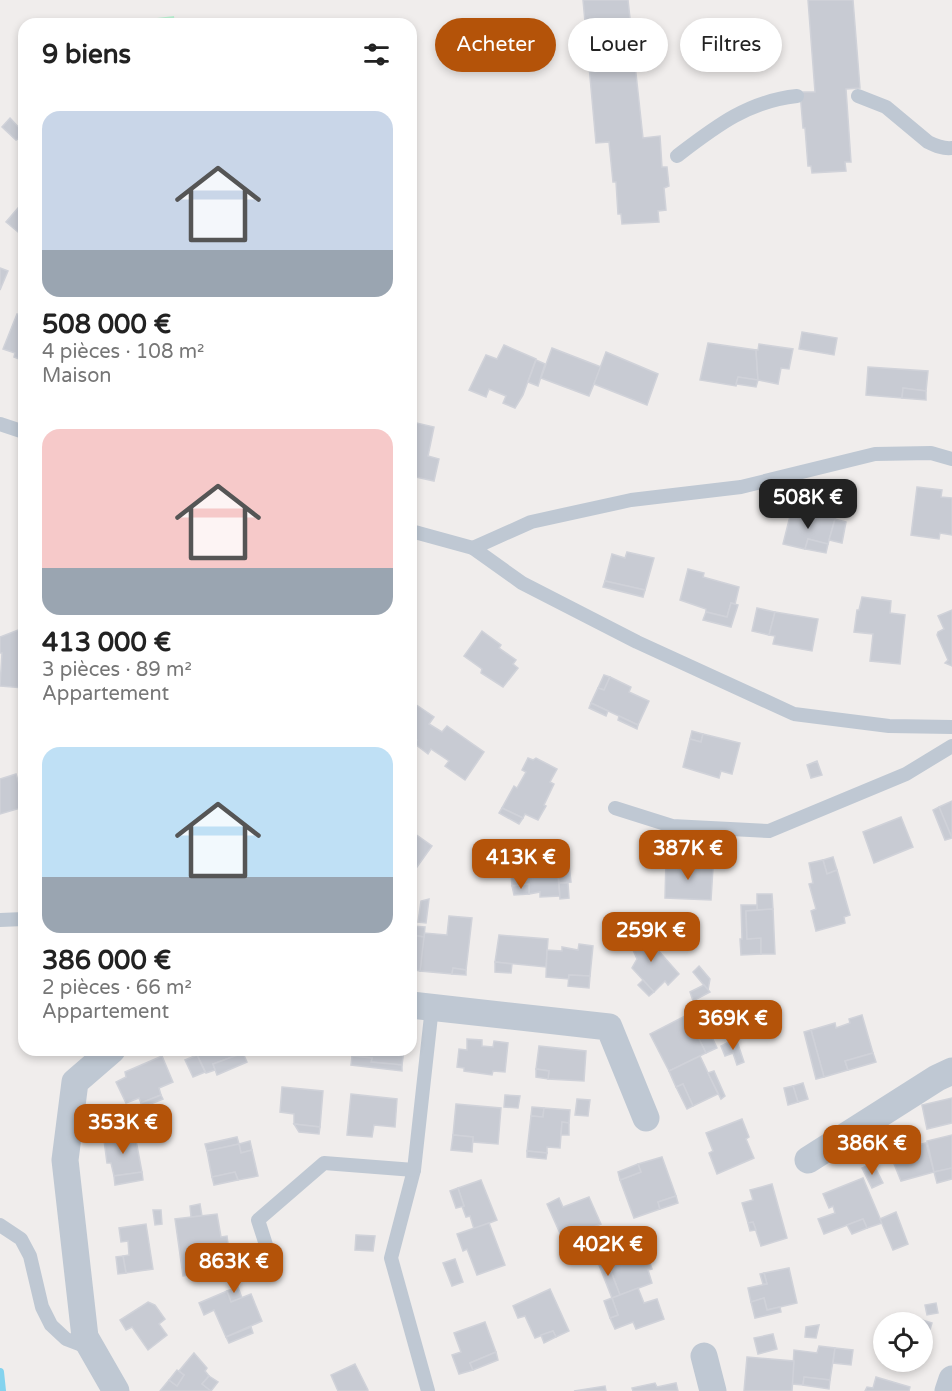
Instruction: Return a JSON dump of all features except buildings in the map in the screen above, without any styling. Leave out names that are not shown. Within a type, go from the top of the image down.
[{"type":"street","points":[[422,1006],[609,1027],[646,1118]]},
{"type":"street","points":[[105,1056],[75,1082],[65,1160],[85,1338],[116,1391]]},
{"type":"street","points":[[808,1160],[937,1078],[952,1071]]},
{"type":"street","points":[[704,1356],[713,1391]]},
{"type":"street","points":[[948,1391],[952,1379]]},
{"type":"lane","points":[[677,156],[712,129],[749,108],[775,99],[797,96]]},
{"type":"lane","points":[[858,96],[886,106],[935,146],[952,148]]},
{"type":"lane","points":[[0,424],[18,430]]},
{"type":"lane","points":[[473,548],[531,522],[631,500],[741,488],[875,454],[931,453],[952,459]]},
{"type":"lane","points":[[417,533],[473,548],[522,583],[638,642],[794,714],[889,726],[952,728]]},
{"type":"lane","points":[[615,808],[672,826],[769,831],[906,774],[952,746]]},
{"type":"lane","points":[[0,920],[18,919]]},
{"type":"lane","points":[[422,1006],[414,1170],[391,1258],[428,1391]]},
{"type":"lane","points":[[274,1270],[258,1220],[324,1163],[414,1170]]},
{"type":"lane","points":[[0,1225],[21,1239],[30,1256],[42,1307],[51,1324],[66,1339],[92,1349]]},
{"type":"waterway","points":[[0,1372],[2,1391]]}]
